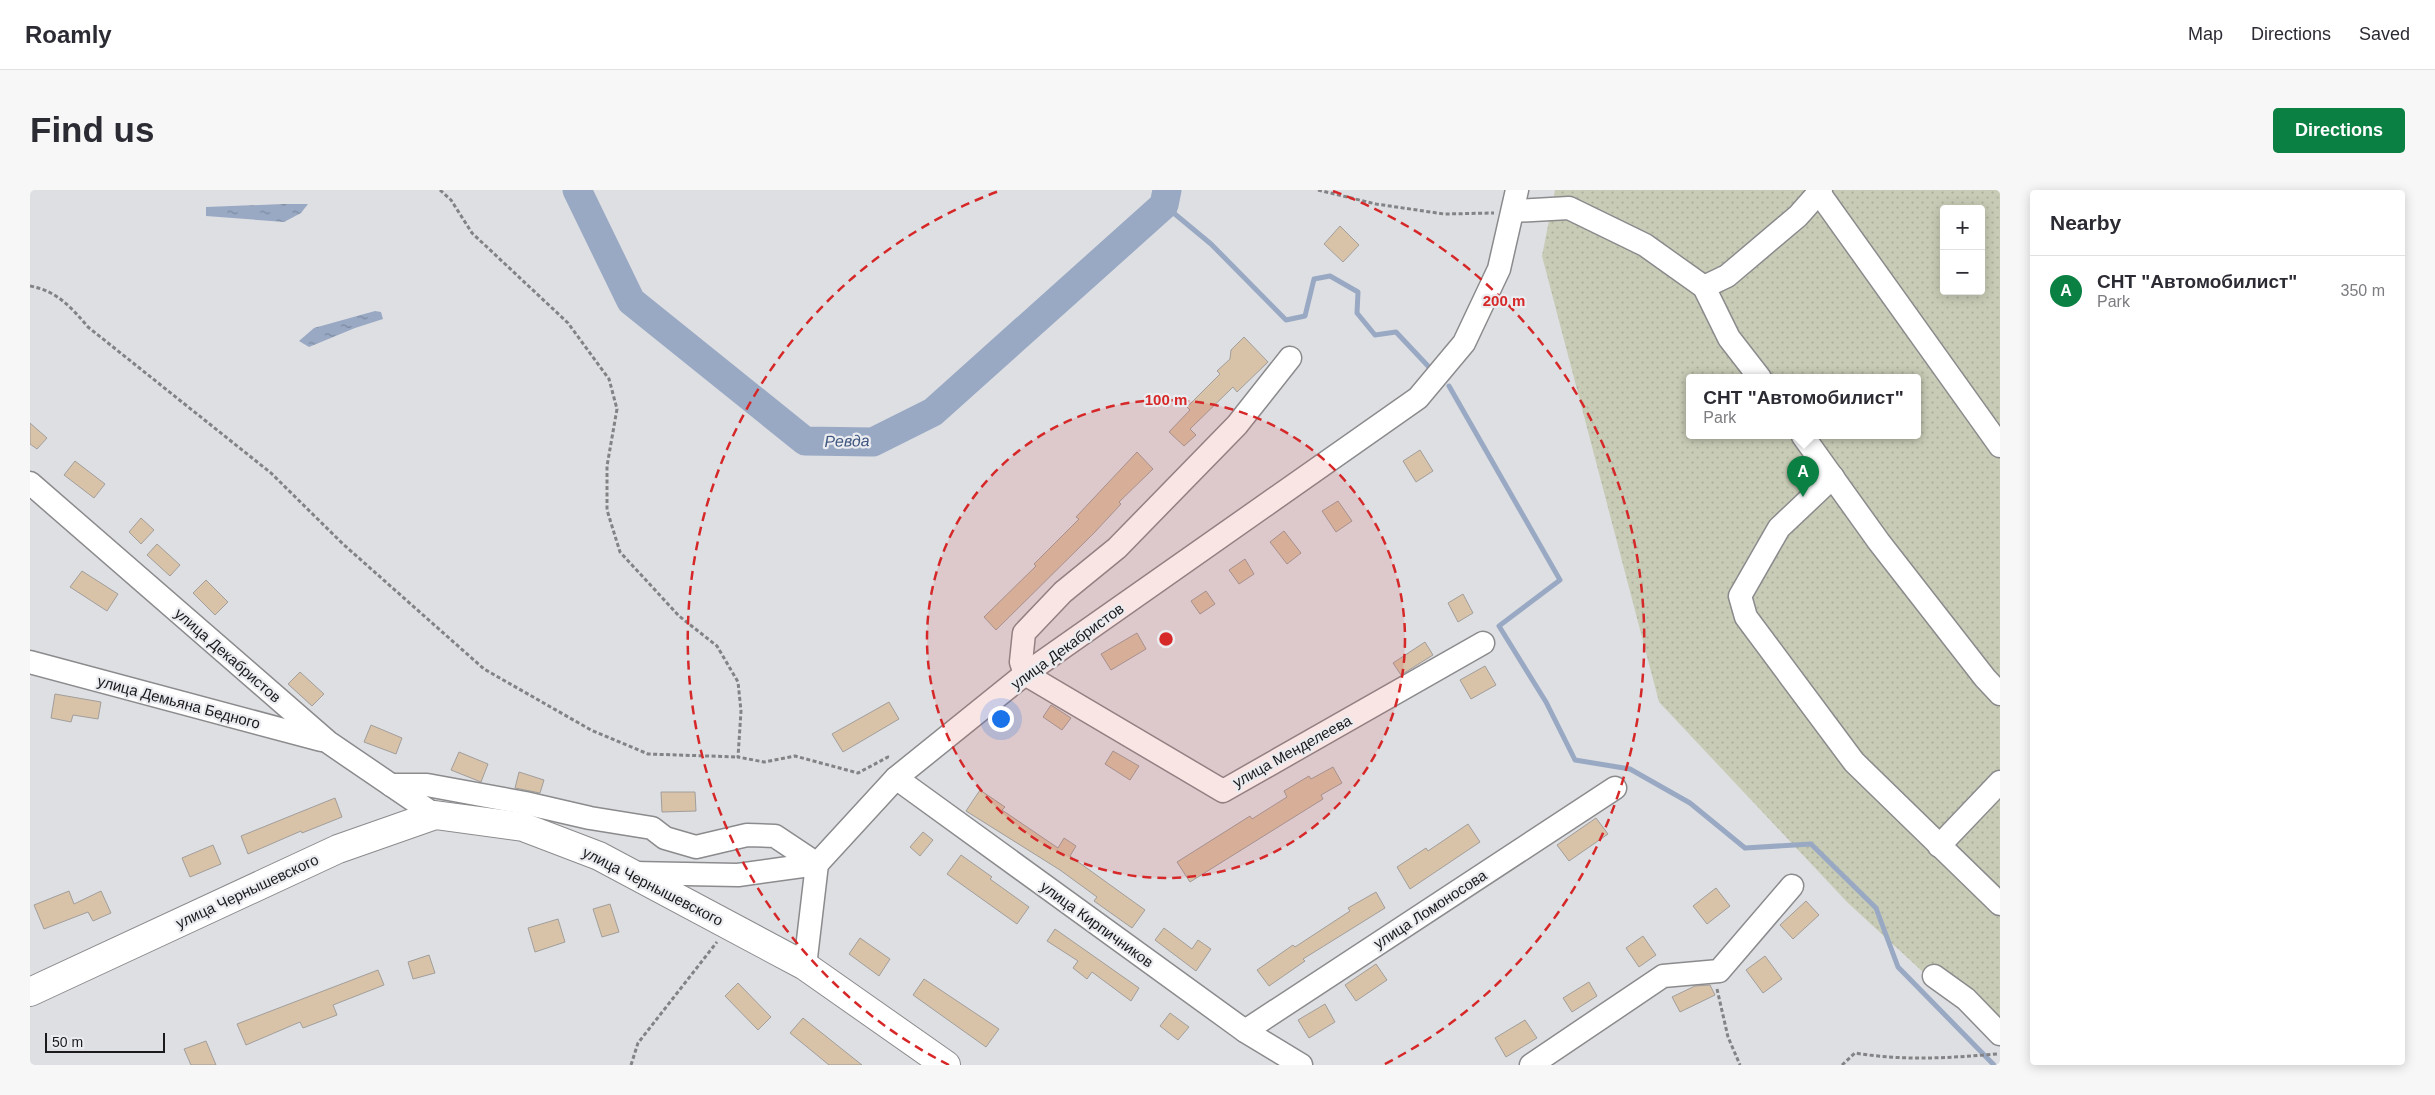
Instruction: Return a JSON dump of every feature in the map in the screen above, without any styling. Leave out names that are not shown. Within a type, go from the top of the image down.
[{"type":"main road","name":"улица Чернышевского","points":[[30,992],[338,849],[434,815],[523,827],[599,856],[805,966],[946,1065]]},
{"type":"street","points":[[1704,287],[1727,276],[1798,216],[1819,191],[2000,446]]},
{"type":"street","points":[[1515,200],[1571,199],[1645,245],[1704,287],[1729,338],[1757,374]]},
{"type":"street","name":"улица Декабристов","points":[[817,864],[903,772],[1025,674],[1418,398],[1464,343],[1499,269],[1515,200]]},
{"type":"street","points":[[1025,674],[1021,662],[1024,634],[1063,592],[1117,548],[1237,426],[1290,358]]},
{"type":"street","points":[[1805,439],[1879,542],[1985,678],[2000,694]]},
{"type":"street","points":[[1832,477],[1780,528],[1740,596],[1746,617],[1854,762],[2000,904]]},
{"type":"street","name":"улица Декабристов","points":[[30,483],[328,742],[434,815]]},
{"type":"street","name":"улица Менделеева","points":[[1025,674],[1222,790],[1483,643]]},
{"type":"street","name":"улица Демьяна Бедного","points":[[30,662],[328,742]]},
{"type":"street","name":"улица Кирпичников","points":[[903,772],[1245,1031],[1301,1065]]},
{"type":"street","points":[[1939,846],[2000,782]]},
{"type":"street","points":[[391,785],[427,785],[525,802],[590,818],[652,828],[665,838],[696,847],[747,835],[775,836],[817,864]]},
{"type":"street","name":"улица Ломоносова","points":[[1245,1031],[1614,788]]},
{"type":"street","points":[[631,873],[738,875],[817,864]]},
{"type":"street","points":[[805,966],[817,864]]},
{"type":"street","points":[[1531,1065],[1663,976],[1719,971],[1792,886]]},
{"type":"street","points":[[1934,976],[1966,999],[2000,1034]]},
{"type":"path","points":[[440,190],[451,200]]},
{"type":"path","points":[[445,190],[472,233],[568,323],[609,379],[617,409],[607,466],[608,510],[620,552],[679,616],[717,646],[738,682],[741,711],[738,757]]},
{"type":"path","points":[[1318,190],[1376,204],[1444,214],[1501,213],[1515,200]]},
{"type":"path","points":[[30,286],[67,302],[88,327],[271,473],[343,544],[484,669],[591,730],[648,754],[738,757],[764,762],[795,756],[858,773],[888,757],[903,772]]},
{"type":"path","points":[[630,1065],[638,1043],[670,1004],[729,925]]},
{"type":"path","points":[[1713,972],[1722,1014],[1740,1065]]},
{"type":"path","points":[[1842,1065],[1855,1053],[1881,1058],[1920,1060],[2000,1053]]},
{"type":"green space","points":[[1555,190],[2000,190],[2000,1043],[1847,902],[1659,702],[1542,256]]},
{"type":"water","points":[[308,204],[301,213],[284,222],[206,216],[206,207]]},
{"type":"water","points":[[375,311],[381,312],[383,319],[309,347],[299,341],[314,328]]},
{"type":"building","points":[[1340,226],[1359,245],[1343,262],[1324,244]]},
{"type":"building","points":[[1244,337],[1268,362],[1237,392],[1233,387],[1190,429],[1196,435],[1184,446],[1169,432],[1190,410],[1187,407],[1220,374],[1217,371],[1230,359],[1231,350]]},
{"type":"building","points":[[30,423],[47,438],[37,449],[30,444]]},
{"type":"building","points":[[1420,450],[1433,471],[1416,482],[1403,461]]},
{"type":"building","points":[[1137,452],[1153,469],[1119,502],[1121,504],[1094,533],[996,630],[984,617],[1036,566],[1034,564],[1079,519],[1076,517]]},
{"type":"building","points":[[75,461],[105,484],[94,498],[64,475]]},
{"type":"building","points":[[1338,501],[1352,521],[1336,532],[1322,511]]},
{"type":"building","points":[[141,518],[154,530],[141,544],[129,532]]},
{"type":"building","points":[[1284,531],[1301,553],[1287,564],[1270,542]]},
{"type":"building","points":[[157,544],[180,565],[170,576],[147,555]]},
{"type":"building","points":[[1245,559],[1254,574],[1239,584],[1229,570]]},
{"type":"building","points":[[82,571],[118,594],[107,611],[70,587]]},
{"type":"building","points":[[206,580],[228,602],[215,615],[193,593]]},
{"type":"building","points":[[1206,591],[1215,604],[1200,614],[1191,601]]},
{"type":"building","points":[[1463,594],[1473,613],[1458,622],[1448,603]]},
{"type":"building","points":[[1137,633],[1146,649],[1111,670],[1101,654]]},
{"type":"building","points":[[1425,642],[1433,655],[1401,675],[1393,663]]},
{"type":"building","points":[[1485,666],[1496,685],[1471,699],[1460,680]]},
{"type":"building","points":[[300,672],[324,694],[312,706],[288,684]]},
{"type":"building","points":[[55,694],[101,702],[98,719],[73,715],[71,722],[51,718]]},
{"type":"building","points":[[889,702],[899,719],[843,752],[832,734]]},
{"type":"building","points":[[1051,705],[1071,718],[1062,730],[1043,717]]},
{"type":"building","points":[[371,725],[402,738],[396,754],[364,742]]},
{"type":"building","points":[[1113,751],[1139,766],[1130,780],[1105,764]]},
{"type":"building","points":[[459,752],[488,764],[481,782],[451,770]]},
{"type":"building","points":[[1333,767],[1342,783],[1321,795],[1323,799],[1190,882],[1177,862],[1250,816],[1252,819],[1287,797],[1284,791],[1309,776],[1311,779]]},
{"type":"building","points":[[519,772],[544,780],[540,793],[515,788]]},
{"type":"building","points":[[980,790],[1005,807],[1002,810],[1058,848],[1064,838],[1076,846],[1070,856],[1145,910],[1132,928],[1094,901],[1097,897],[1060,870],[966,811]]},
{"type":"building","points":[[661,792],[695,792],[696,811],[662,812]]},
{"type":"building","points":[[335,798],[342,817],[302,833],[301,831],[248,854],[241,836]]},
{"type":"building","points":[[1596,818],[1608,834],[1569,861],[1557,845]]},
{"type":"building","points":[[1468,824],[1480,842],[1410,889],[1397,867],[1426,848],[1428,851]]},
{"type":"building","points":[[923,832],[933,840],[920,856],[910,847]]},
{"type":"building","points":[[213,845],[221,864],[190,877],[182,858]]},
{"type":"building","points":[[961,855],[1029,907],[1017,924],[947,874]]},
{"type":"building","points":[[1716,888],[1730,906],[1707,924],[1693,906]]},
{"type":"building","points":[[69,891],[74,904],[101,891],[111,913],[93,921],[88,912],[44,929],[34,905]]},
{"type":"building","points":[[1376,892],[1385,908],[1303,959],[1305,961],[1269,986],[1257,970],[1293,945],[1295,947],[1350,911],[1348,908]]},
{"type":"building","points":[[1806,901],[1819,915],[1793,939],[1780,925]]},
{"type":"building","points":[[610,904],[619,932],[602,937],[593,909]]},
{"type":"building","points":[[558,919],[565,942],[535,952],[528,928]]},
{"type":"building","points":[[1164,928],[1192,949],[1198,940],[1211,949],[1196,971],[1155,940]]},
{"type":"building","points":[[1055,929],[1139,988],[1131,1001],[1092,972],[1087,979],[1073,968],[1078,961],[1047,941]]},
{"type":"building","points":[[1643,936],[1656,955],[1639,967],[1626,948]]},
{"type":"building","points":[[860,938],[890,959],[879,976],[849,954]]},
{"type":"building","points":[[429,955],[435,973],[413,979],[408,962]]},
{"type":"building","points":[[1765,956],[1782,979],[1763,993],[1746,970]]},
{"type":"building","points":[[1376,964],[1387,980],[1356,1001],[1345,985]]},
{"type":"building","points":[[378,970],[384,985],[333,1005],[337,1015],[303,1028],[300,1022],[246,1045],[237,1024]]},
{"type":"building","points":[[924,979],[999,1029],[986,1047],[913,995]]},
{"type":"building","points":[[1589,982],[1597,996],[1572,1012],[1563,998]]},
{"type":"building","points":[[738,983],[771,1017],[758,1030],[725,996]]},
{"type":"building","points":[[1710,985],[1715,995],[1680,1012],[1672,997],[1695,986]]},
{"type":"building","points":[[1325,1004],[1335,1022],[1309,1038],[1298,1020]]},
{"type":"building","points":[[1170,1013],[1189,1027],[1178,1040],[1160,1026]]},
{"type":"building","points":[[803,1018],[862,1065],[829,1065],[790,1033]]},
{"type":"building","points":[[1525,1020],[1537,1038],[1506,1057],[1495,1038]]},
{"type":"building","points":[[206,1041],[216,1065],[191,1065],[184,1049]]},
{"type":"waterway","name":"Ревда","points":[[577,190],[631,301],[805,441],[873,442],[933,412],[1164,205],[1167,190]]},
{"type":"waterway","points":[[1164,205],[1211,244],[1286,320],[1305,316],[1314,279],[1330,276],[1358,292],[1357,313],[1375,335],[1396,332],[1428,366]]},
{"type":"waterway","points":[[1449,386],[1560,580],[1499,626],[1546,702],[1575,760],[1630,769],[1690,803],[1745,848],[1811,844],[1876,908],[1898,967],[1994,1065]]},
{"type":"place","name":"СНТ \"Автомобилист\"","points":[[1803,497]]}]
